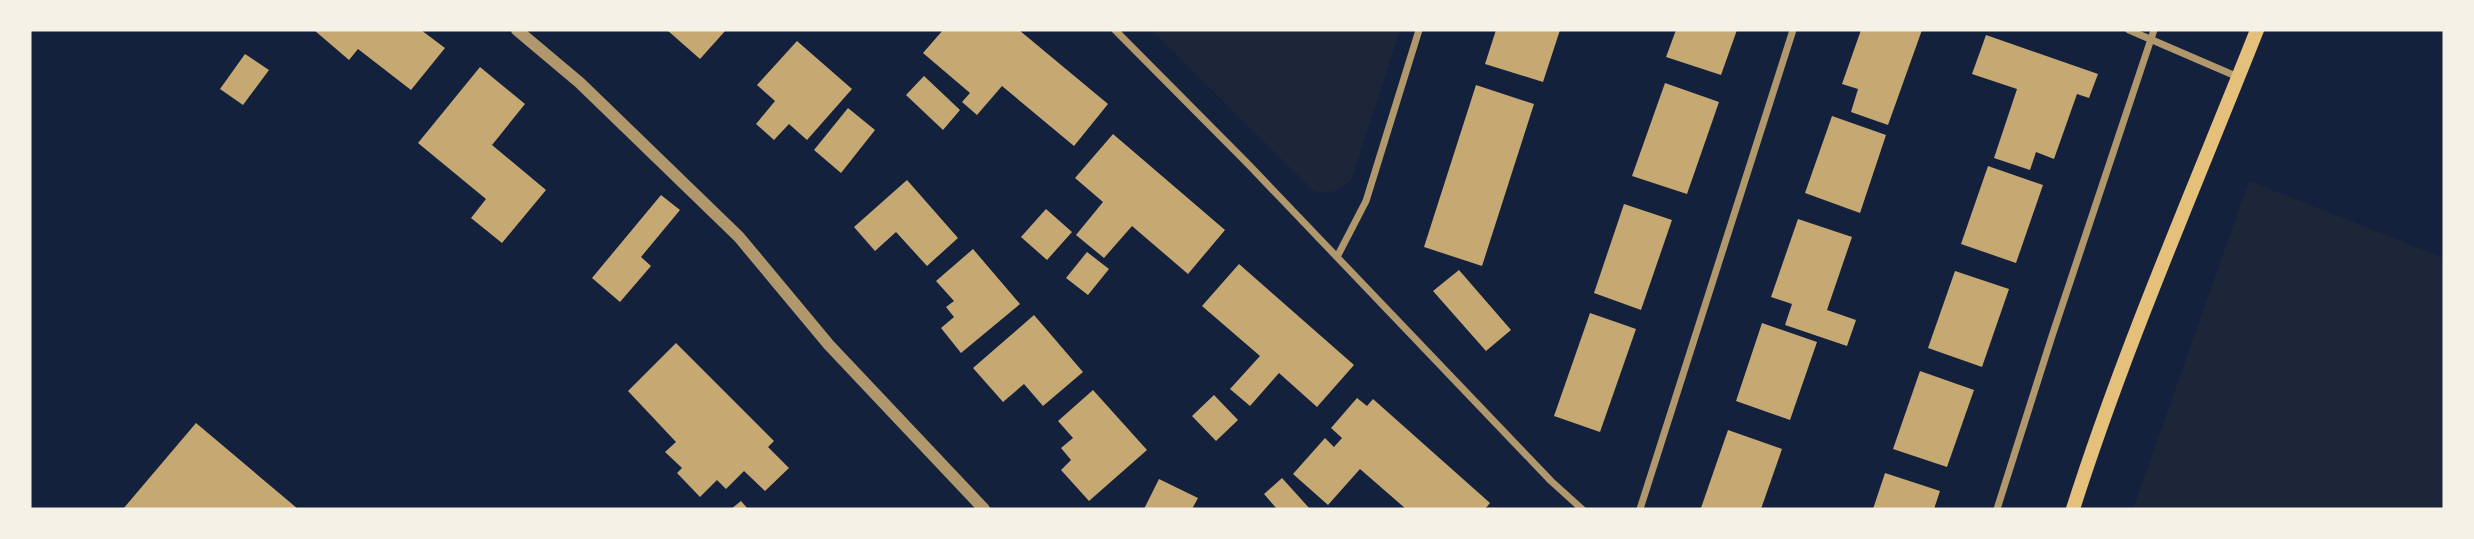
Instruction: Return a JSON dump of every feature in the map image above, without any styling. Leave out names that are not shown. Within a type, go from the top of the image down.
[{"type":"main road","points":[[2073,509],[2087,464],[2178,222],[2256,30]]},
{"type":"street","points":[[517,30],[580,83],[739,237],[829,345],[984,509]]},
{"type":"street","points":[[1115,30],[1551,481],[1583,509]]},
{"type":"street","points":[[1337,257],[1366,201],[1419,30]]},
{"type":"street","points":[[1640,509],[1793,30]]},
{"type":"street","points":[[2129,30],[2238,77]]},
{"type":"street","points":[[1997,509],[2154,30]]},
{"type":"shaded area","points":[[1151,30],[1400,30],[1352,178],[1335,191],[1314,191]]},
{"type":"shaded area","points":[[2249,181],[2444,258],[2444,509],[2133,509]]},
{"type":"building","points":[[314,30],[421,30],[445,48],[411,90],[358,49],[349,60]]},
{"type":"building","points":[[667,30],[726,30],[700,59]]},
{"type":"building","points":[[943,30],[1019,30],[1108,104],[1074,146],[1002,86],[977,115],[962,102],[970,93],[923,53]]},
{"type":"building","points":[[1496,30],[1560,30],[1543,82],[1485,64]]},
{"type":"building","points":[[1676,30],[1737,30],[1721,75],[1666,57]]},
{"type":"building","points":[[1861,30],[1922,30],[1888,125],[1851,112],[1858,89],[1842,84]]},
{"type":"building","points":[[1986,35],[2098,74],[2089,98],[2077,94],[2054,159],[2036,152],[2030,170],[1994,158],[2017,89],[1972,74]]},
{"type":"building","points":[[797,41],[852,89],[807,140],[789,124],[774,140],[756,124],[775,101],[757,85]]},
{"type":"building","points":[[245,54],[269,70],[243,105],[220,89]]},
{"type":"building","points":[[480,67],[525,104],[492,145],[546,190],[502,243],[471,218],[486,199],[418,143]]},
{"type":"building","points":[[924,76],[960,110],[943,130],[906,95]]},
{"type":"building","points":[[1665,83],[1719,102],[1687,194],[1632,176]]},
{"type":"building","points":[[1476,85],[1534,104],[1482,266],[1424,247]]},
{"type":"building","points":[[848,108],[875,130],[841,173],[814,150]]},
{"type":"building","points":[[1832,116],[1886,135],[1860,213],[1805,193]]},
{"type":"building","points":[[1113,134],[1225,230],[1188,274],[1132,226],[1104,258],[1076,235],[1103,202],[1075,178]]},
{"type":"building","points":[[1988,166],[2043,185],[2016,263],[1961,244]]},
{"type":"building","points":[[907,180],[958,238],[927,266],[896,232],[875,251],[854,227]]},
{"type":"building","points":[[661,195],[680,210],[641,257],[651,266],[620,302],[592,278]]},
{"type":"building","points":[[1624,204],[1672,220],[1641,310],[1594,293]]},
{"type":"building","points":[[1046,209],[1072,232],[1047,260],[1021,237]]},
{"type":"building","points":[[1798,219],[1852,237],[1827,310],[1856,320],[1847,346],[1785,325],[1792,304],[1771,297]]},
{"type":"building","points":[[973,249],[1020,304],[961,353],[941,328],[954,317],[946,307],[954,301],[936,281]]},
{"type":"building","points":[[1087,252],[1109,269],[1088,295],[1066,278]]},
{"type":"building","points":[[1239,264],[1354,365],[1317,407],[1279,373],[1250,406],[1230,389],[1260,356],[1202,306]]},
{"type":"building","points":[[1459,270],[1511,330],[1486,351],[1433,291]]},
{"type":"building","points":[[1955,271],[2009,289],[1982,367],[1928,348]]},
{"type":"building","points":[[1590,313],[1636,329],[1600,432],[1554,416]]},
{"type":"building","points":[[1034,315],[1083,372],[1043,406],[1024,384],[1003,402],[973,368]]},
{"type":"building","points":[[1762,323],[1817,342],[1790,420],[1736,401]]},
{"type":"building","points":[[676,343],[774,441],[768,447],[789,468],[765,491],[744,471],[726,489],[717,480],[700,497],[677,473],[682,468],[665,452],[676,442],[628,391]]},
{"type":"building","points":[[1920,371],[1974,390],[1947,467],[1893,449]]},
{"type":"building","points":[[1093,390],[1147,450],[1089,501],[1061,470],[1071,460],[1061,448],[1073,438],[1058,421]]},
{"type":"building","points":[[1214,395],[1238,420],[1216,441],[1192,416]]},
{"type":"building","points":[[1357,398],[1367,406],[1373,399],[1490,503],[1485,509],[1406,509],[1360,469],[1328,505],[1293,474],[1325,438],[1334,447],[1342,438],[1331,428]]},
{"type":"building","points":[[196,423],[298,509],[123,509]]},
{"type":"building","points":[[1728,430],[1782,449],[1761,509],[1701,508]]},
{"type":"building","points":[[1885,473],[1940,491],[1934,509],[1873,509]]},
{"type":"building","points":[[1282,478],[1310,509],[1277,509],[1264,494]]},
{"type":"building","points":[[1159,479],[1198,498],[1192,509],[1144,509]]},
{"type":"building","points":[[741,501],[748,509],[731,509]]}]
